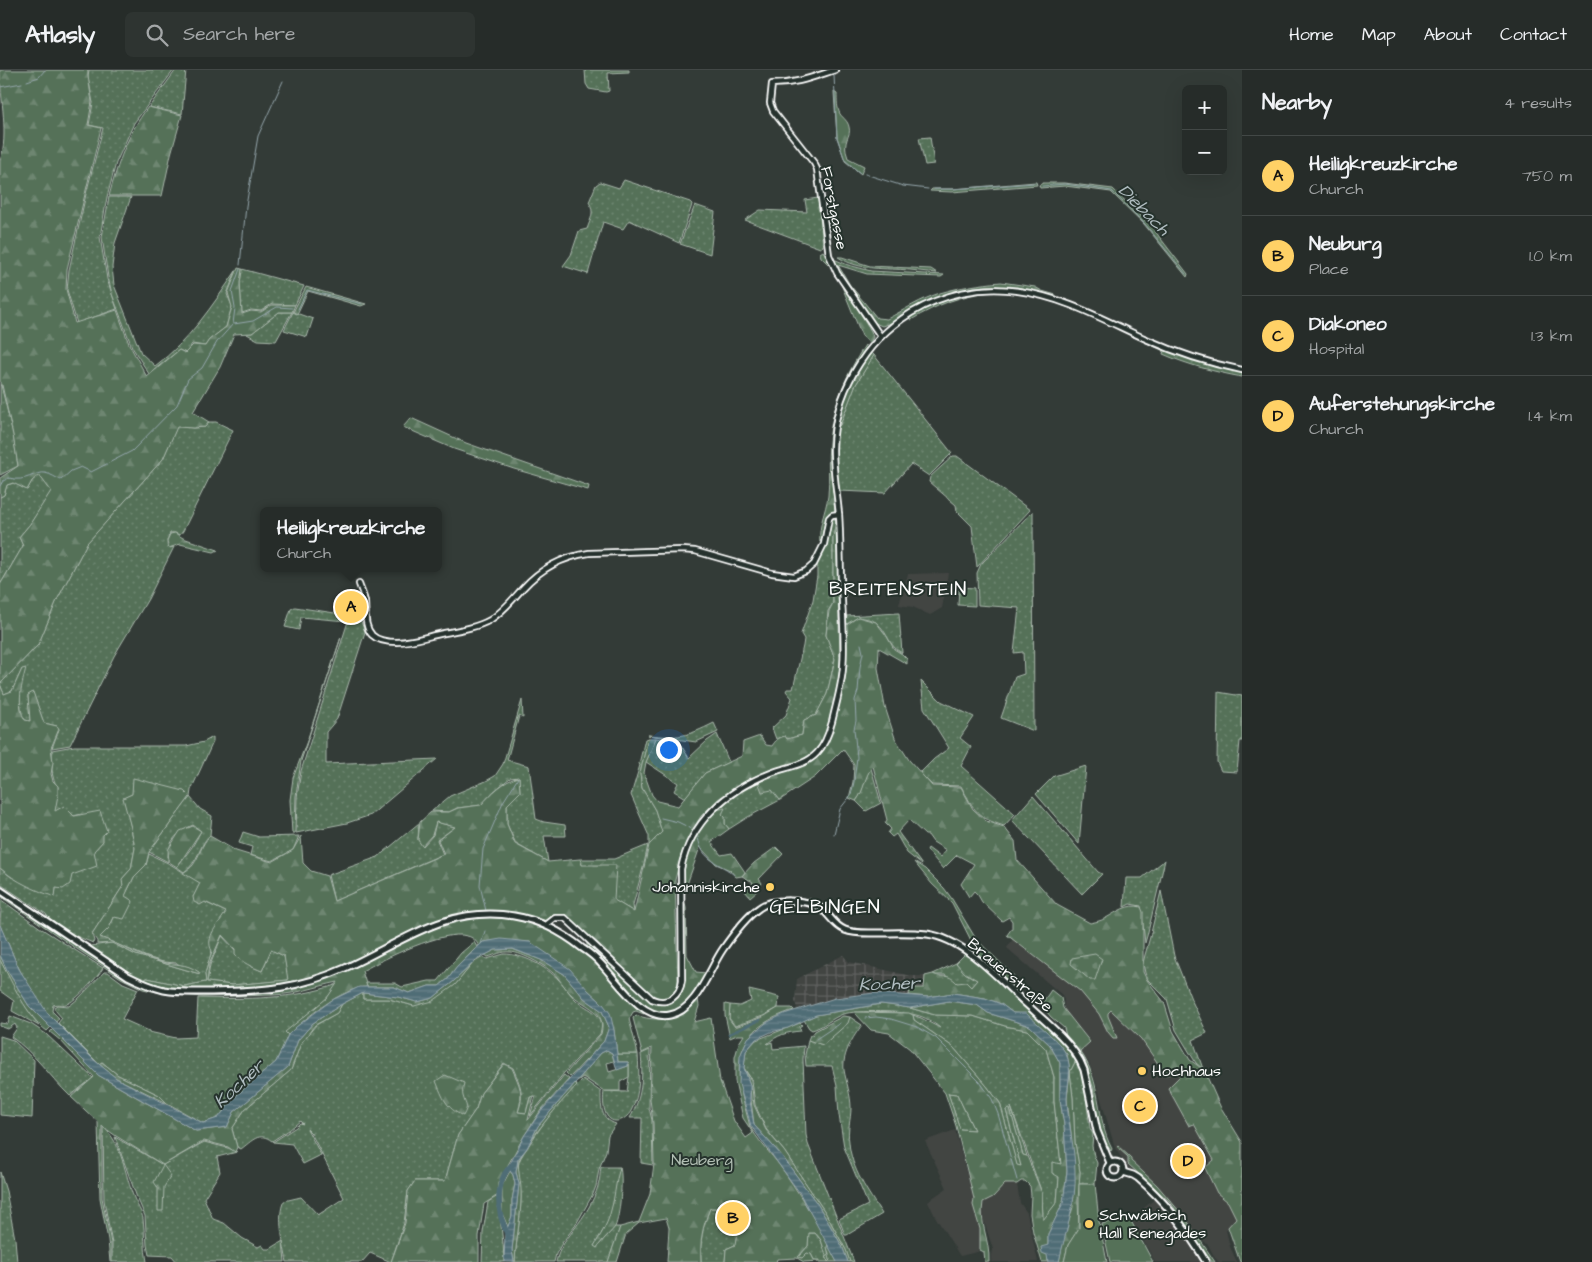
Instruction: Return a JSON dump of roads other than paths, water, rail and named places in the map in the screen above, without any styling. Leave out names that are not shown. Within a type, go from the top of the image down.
[{"type":"main road","name":"Forstgasse","points":[[835,70],[788,84],[772,84],[770,103],[773,111],[817,169],[829,254],[837,273],[881,337]]},
{"type":"main road","points":[[546,925],[555,918],[565,918],[655,1000],[661,1002],[668,1001],[678,993],[682,980],[680,878],[685,852],[695,832],[709,813],[737,790],[772,772],[802,763],[812,757],[824,743],[830,729],[841,684],[844,660],[839,514],[833,450],[836,424],[847,385],[858,365],[868,350],[881,337],[908,315],[938,300],[974,290],[1007,289],[1059,300],[1090,312],[1176,352],[1210,364],[1242,370]]},
{"type":"main road","points":[[359,584],[364,600],[366,627],[375,637],[384,641],[406,641],[464,629],[490,620],[505,609],[525,586],[540,573],[565,558],[577,555],[682,550],[713,556],[781,575],[799,575],[810,569],[816,561],[826,539],[829,518],[832,515],[839,514]]},
{"type":"main road","name":"Brauerstraße","points":[[0,890],[112,966],[146,984],[163,990],[181,992],[250,991],[307,983],[345,968],[437,922],[476,915],[498,914],[523,918],[546,925],[572,940],[602,965],[628,994],[644,1008],[653,1014],[664,1016],[679,1012],[692,1001],[723,948],[752,914],[764,904],[777,901],[813,904],[824,911],[842,929],[853,932],[929,934],[945,939],[990,970],[1060,1035],[1081,1061],[1100,1141],[1110,1164]]},
{"type":"main road","points":[[1116,1162],[1120,1164],[1123,1172],[1118,1177],[1110,1175],[1108,1170],[1110,1164],[1116,1162]]},
{"type":"main road","points":[[1123,1172],[1138,1178],[1171,1210],[1206,1262]]},
{"type":"water","points":[[0,925],[19,969],[48,1014],[94,1060],[116,1078],[203,1123],[218,1118],[238,1094],[276,1062],[288,1035],[332,1000],[359,987],[394,987],[409,993],[429,986],[439,986],[483,942],[501,939],[530,942],[570,969],[610,1013],[618,1062],[628,1062],[628,1066],[617,1070],[612,1053],[607,1050],[601,1053],[538,1126],[527,1148],[518,1159],[516,1172],[519,1184],[512,1250],[514,1262],[504,1262],[505,1234],[512,1216],[515,1184],[513,1175],[508,1168],[524,1136],[542,1110],[604,1041],[609,1027],[602,1011],[584,998],[564,974],[541,960],[513,949],[495,950],[476,960],[433,998],[417,1002],[398,997],[363,993],[313,1023],[298,1040],[288,1067],[234,1112],[227,1127],[196,1131],[98,1075],[29,1006],[0,955]]},
{"type":"water","points":[[874,993],[928,997],[953,993],[985,998],[1001,1004],[1013,1013],[1026,1013],[1054,1038],[1063,1049],[1069,1065],[1067,1100],[1075,1163],[1075,1184],[1059,1262],[1048,1262],[1047,1255],[1042,1253],[1041,1247],[1048,1245],[1048,1234],[1063,1203],[1067,1171],[1060,1099],[1060,1063],[1050,1045],[1030,1026],[988,1013],[977,1005],[949,1001],[910,1008],[881,1004],[816,1015],[788,1028],[771,1032],[756,1039],[746,1051],[744,1068],[750,1085],[750,1101],[754,1125],[782,1156],[818,1205],[842,1246],[848,1262],[837,1262],[799,1192],[751,1126],[739,1084],[740,1056],[748,1038],[766,1023],[784,1014],[835,998]]},
{"type":"waterway","points":[[27,81],[39,77],[45,70]]},
{"type":"waterway","name":"Diebach","points":[[834,75],[837,138],[845,160],[860,173]]},
{"type":"waterway","points":[[240,265],[246,206],[258,136],[283,81]]},
{"type":"waterway","points":[[0,87],[22,83]]},
{"type":"waterway","name":"Diebach","points":[[865,174],[903,186],[928,189]]},
{"type":"waterway","name":"Diebach","points":[[934,189],[1035,183]]},
{"type":"waterway","name":"Diebach","points":[[1042,186],[1065,184],[1112,191],[1145,224],[1186,274]]},
{"type":"waterway","points":[[0,486],[3,481],[9,478],[20,479],[41,473],[49,474],[61,480],[71,471],[81,467],[91,472],[132,451],[177,405],[188,379],[202,368],[217,342],[233,324],[235,308],[232,291],[240,269]]},
{"type":"waterway","points":[[298,309],[307,290],[362,304]]},
{"type":"waterway","points":[[234,324],[253,321],[277,307],[292,308]]},
{"type":"waterway","points":[[834,834],[840,809],[851,795],[854,782],[857,757],[854,729],[856,721],[855,700],[863,653],[861,644]]},
{"type":"waterway","points":[[486,911],[480,885],[483,849],[503,802],[518,778]]},
{"type":"waterway","points":[[661,818],[678,822],[692,829]]},
{"type":"waterway","points":[[698,837],[703,852],[712,861],[735,876]]},
{"type":"waterway","points":[[481,944],[485,931]]},
{"type":"waterway","points":[[865,1018],[891,1019],[917,1027],[936,1038],[980,1082],[992,1099],[998,1114],[1017,1180]]},
{"type":"waterway","points":[[729,1034],[760,1020]]},
{"type":"waterway","points":[[816,1039],[840,1023]]},
{"type":"waterway","points":[[508,1237],[501,1217],[499,1196],[504,1175],[513,1164]]},
{"type":"place","name":"Heiligkreuzkirche","points":[[351,607]]},
{"type":"place","name":"Johanniskirche","points":[[770,887]]},
{"type":"place","name":"Hochhaus","points":[[1142,1071]]},
{"type":"place","name":"Diakoneo","points":[[1140,1106]]},
{"type":"place","name":"Auferstehungskirche","points":[[1188,1161]]},
{"type":"place","name":"Neuburg","points":[[733,1218]]},
{"type":"place","name":"Schwäbisch Hall Renegades","points":[[1089,1224]]},
{"type":"district","name":"BREITENSTEIN","points":[[898,589]]},
{"type":"district","name":"GELBINGEN","points":[[825,907]]},
{"type":"water label","name":"Kocher","points":[[889,984]]},
{"type":"water label","name":"Kocher","points":[[239,1084]]},
{"type":"park label","name":"Neuberg","points":[[702,1160]]}]
